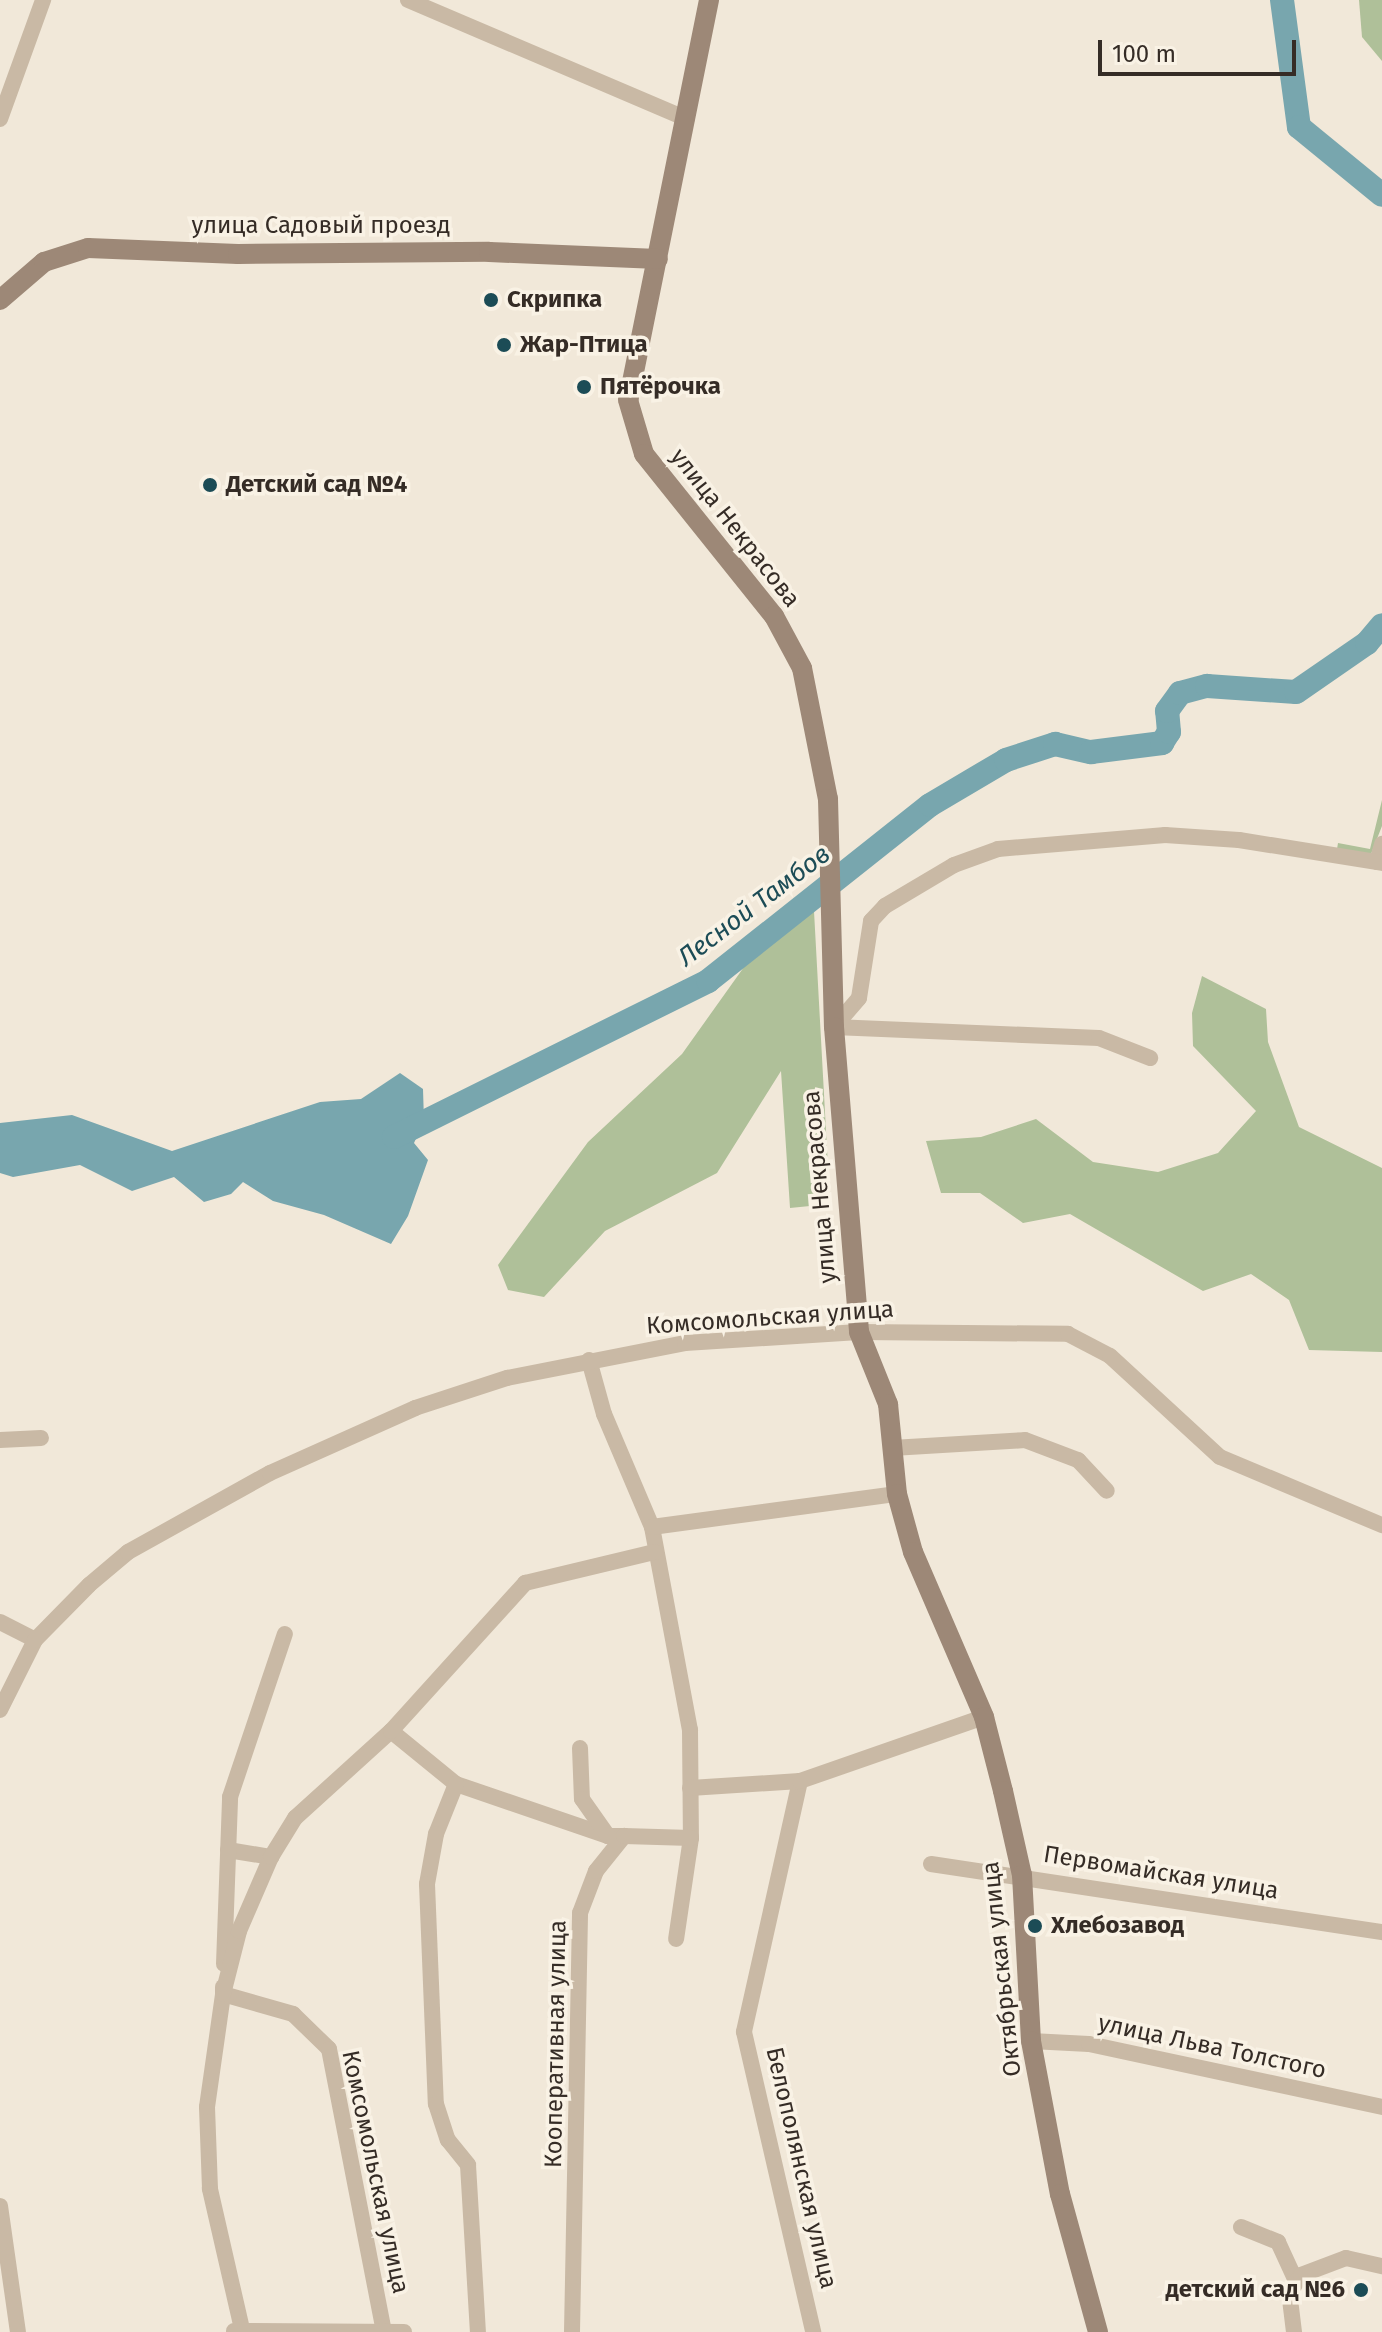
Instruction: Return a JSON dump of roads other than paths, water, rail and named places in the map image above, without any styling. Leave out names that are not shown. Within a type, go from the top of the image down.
[{"type":"street","points":[[0,119],[43,0]]},
{"type":"street","points":[[408,0],[687,119]]},
{"type":"street","name":"улица Некрасова","points":[[709,0],[628,400],[633,429],[644,454],[774,616],[795,655],[820,744],[828,799],[834,1027],[859,1332]]},
{"type":"street","name":"улица Садовый проезд","points":[[0,300],[44,262],[88,248],[238,254],[489,252],[658,259]]},
{"type":"street","points":[[834,1027],[859,998],[866,940],[878,913],[941,872],[998,849],[1165,835],[1239,840],[1380,863],[1382,844]]},
{"type":"street","points":[[834,1027],[1099,1038],[1150,1058]]},
{"type":"street","name":"Комсомольская улица","points":[[0,1710],[35,1640],[128,1552],[270,1473],[415,1408],[507,1378],[685,1343],[859,1332],[1068,1334],[1110,1356],[1220,1457],[1382,1525]]},
{"type":"street","name":"Октябрьская улица","points":[[859,1332],[888,1404],[897,1494],[913,1552],[984,1717],[1022,1875],[1031,2041],[1060,2194],[1098,2332]]},
{"type":"street","points":[[589,1360],[604,1414],[652,1527],[654,1552],[690,1730],[691,1838],[676,1939]]},
{"type":"street","points":[[0,1440],[41,1438]]},
{"type":"street","points":[[892,1448],[1025,1440],[1078,1460],[1107,1491]]},
{"type":"street","points":[[652,1527],[897,1494]]},
{"type":"street","name":"Комсомольская улица","points":[[223,1994],[239,1931],[271,1857],[295,1818],[391,1731],[525,1583],[654,1552]]},
{"type":"street","points":[[0,1622],[35,1640]]},
{"type":"street","name":"Комсомольская улица","points":[[285,1634],[230,1797],[223,1994],[207,2107],[210,2189],[237,2331],[383,2328],[404,2332]]},
{"type":"street","points":[[690,1788],[800,1781],[984,1717]]},
{"type":"street","points":[[391,1731],[456,1784],[616,1836],[691,1838]]},
{"type":"street","points":[[580,1748],[582,1799],[616,1836]]},
{"type":"street","name":"Белополянская улица","points":[[800,1781],[744,2032],[813,2332]]},
{"type":"street","points":[[456,1784],[436,1834],[427,1884],[436,2104],[448,2140],[468,2165],[478,2332]]},
{"type":"street","name":"Кооперативная улица","points":[[572,2332],[580,1913],[596,1871],[616,1836]]},
{"type":"street","points":[[228,1850],[271,1857]]},
{"type":"street","name":"Первомайская улица","points":[[931,1864],[1022,1875],[1382,1932]]},
{"type":"street","name":"Комсомольская улица","points":[[223,1994],[293,2014],[329,2049],[383,2328]]},
{"type":"street","name":"улица Льва Толстого","points":[[1031,2041],[1089,2044],[1382,2107]]},
{"type":"street","points":[[0,2206],[18,2332]]},
{"type":"street","points":[[1241,2227],[1278,2242],[1295,2279],[1289,2302],[1294,2332]]},
{"type":"street","points":[[1295,2279],[1346,2258],[1382,2266]]},
{"type":"water","points":[[400,1073],[423,1089],[424,1121],[414,1143],[428,1160],[408,1216],[391,1244],[324,1215],[273,1201],[243,1182],[231,1194],[204,1202],[174,1177],[132,1191],[80,1165],[13,1177],[0,1173],[0,1123],[72,1115],[172,1151],[320,1102],[361,1099]]},
{"type":"waterway","name":"Лесной Тамбов","points":[[1282,0],[1299,127],[1382,195]]},
{"type":"waterway","name":"Лесной Тамбов","points":[[394,1137],[708,981],[930,805],[1006,760],[1055,744],[1091,752],[1162,743],[1169,732],[1167,711],[1180,693],[1207,686],[1296,692],[1367,643],[1382,625]]},
{"type":"place","name":"Скрипка","points":[[491,300]]},
{"type":"place","name":"Жар-Птица","points":[[504,345]]},
{"type":"place","name":"Пятёрочка","points":[[584,387]]},
{"type":"place","name":"Детский сад №4","points":[[210,485]]},
{"type":"place","name":"Хлебозавод","points":[[1035,1926]]},
{"type":"place","name":"детский сад №6","points":[[1361,2290]]}]
